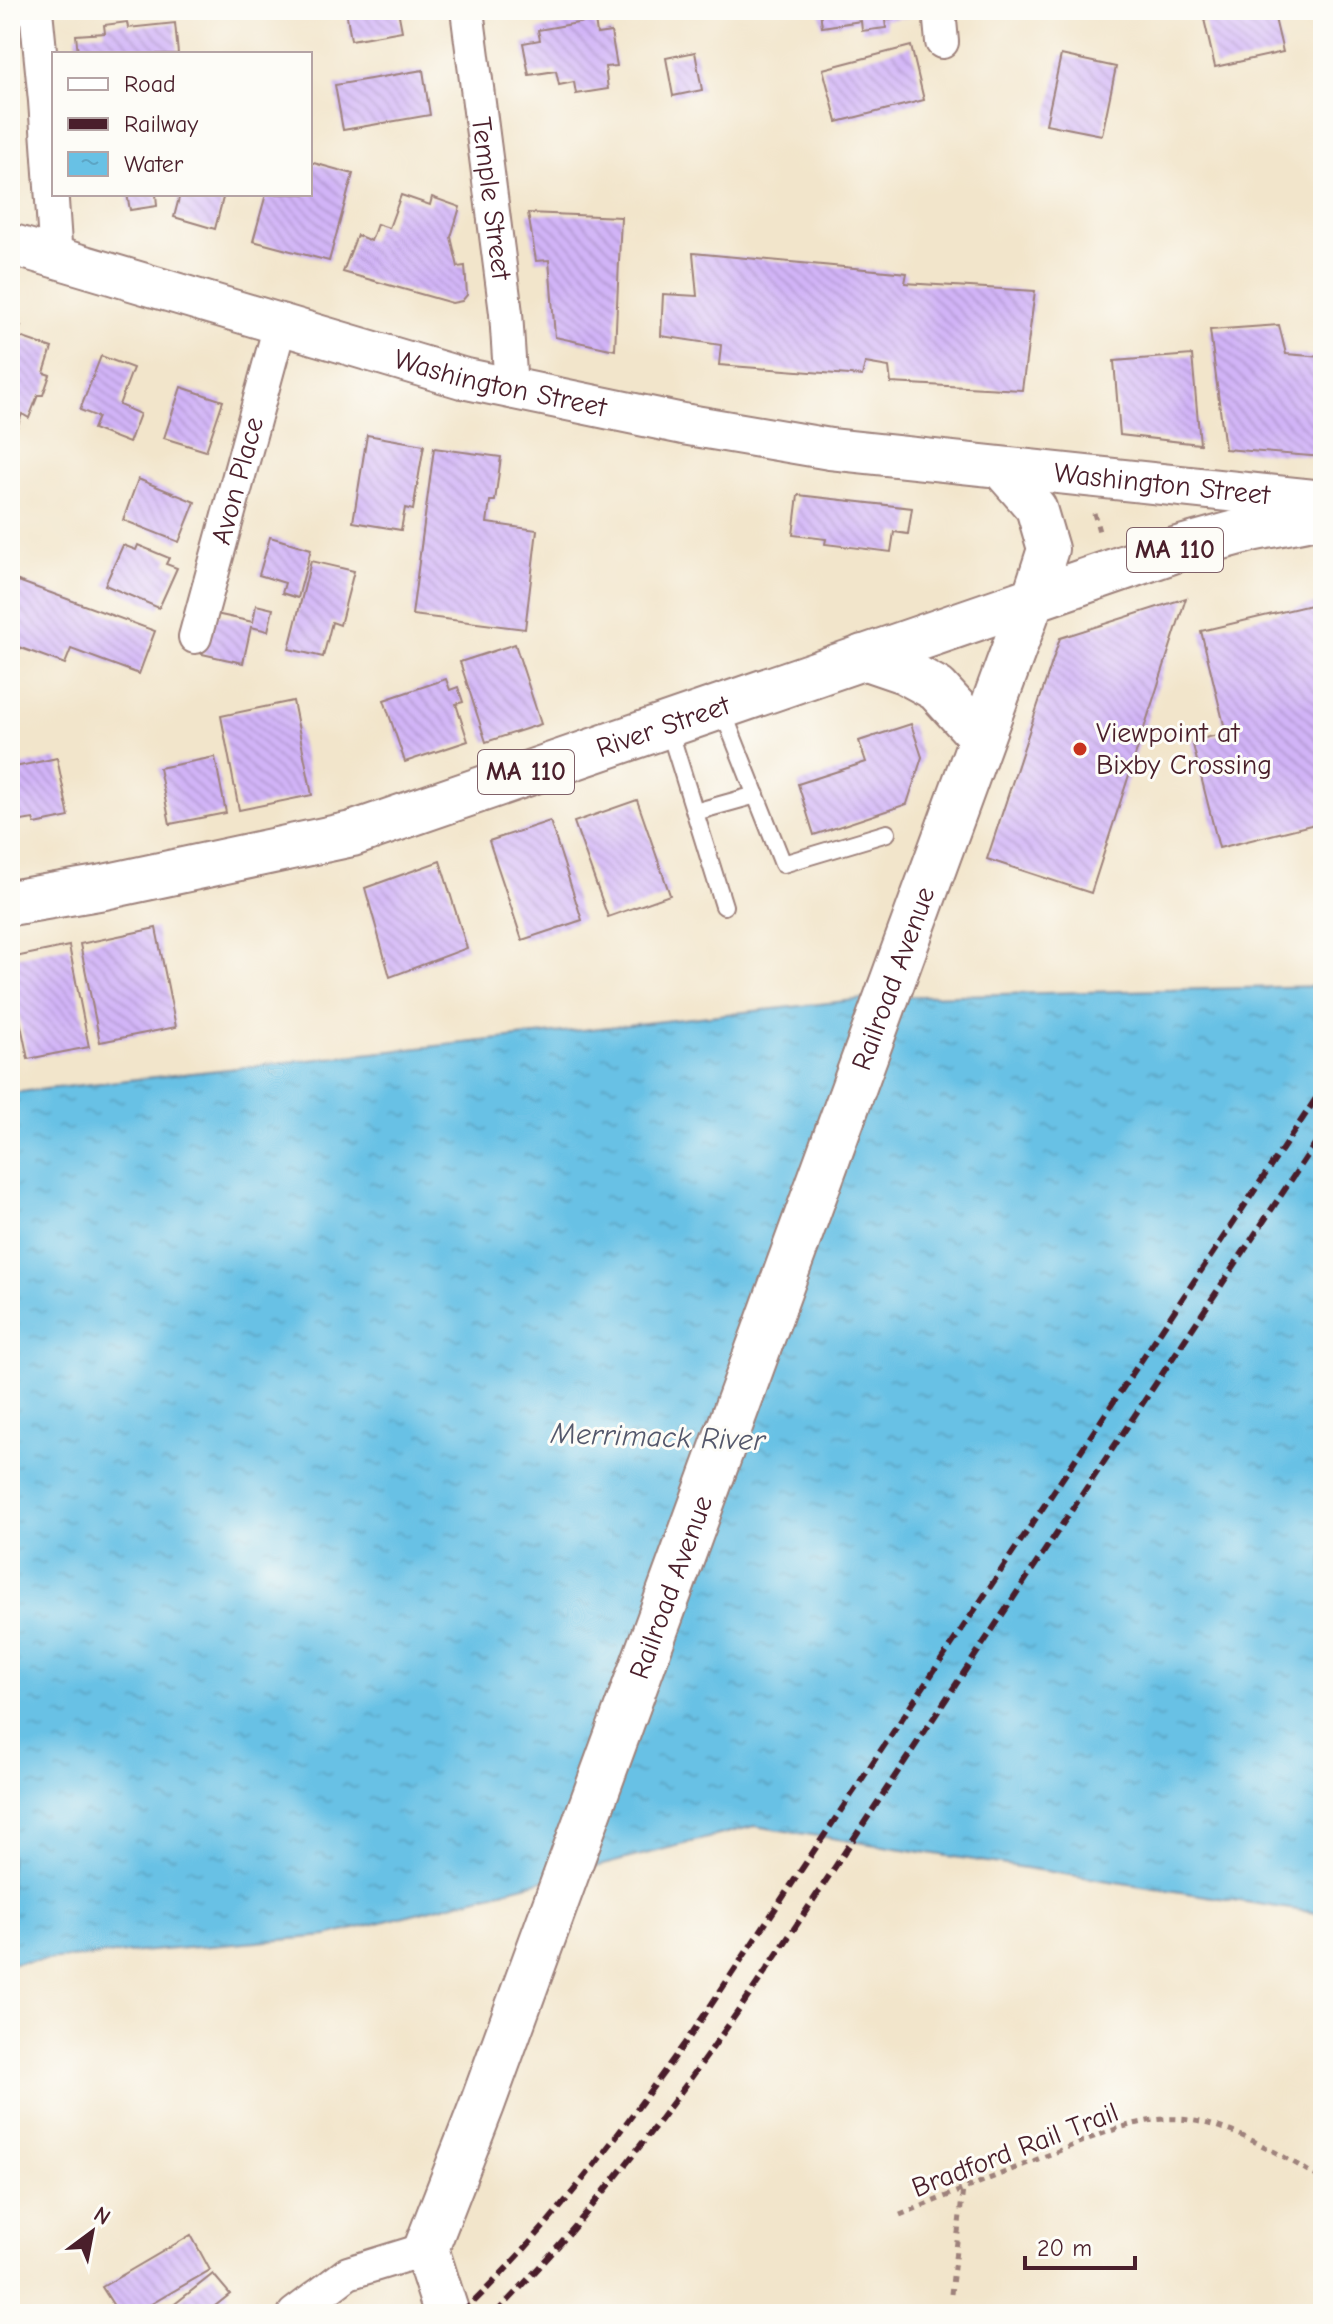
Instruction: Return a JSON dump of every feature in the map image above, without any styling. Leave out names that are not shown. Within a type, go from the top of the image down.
[{"type":"main road","name":"Washington Street","points":[[1031,602],[1178,549],[1251,529],[1323,515]]},
{"type":"main road","name":"River Street","points":[[10,903],[104,887],[352,834],[1031,602]]},
{"type":"main road","name":"Railroad Avenue","points":[[434,2230],[1031,602]]},
{"type":"main road","points":[[863,657],[904,671],[937,689],[979,739]]},
{"type":"main road","points":[[434,2230],[447,2314]]},
{"type":"street","points":[[36,10],[56,258]]},
{"type":"street","name":"Temple Street","points":[[467,10],[506,313],[511,389]]},
{"type":"street","points":[[939,10],[942,42]]},
{"type":"street","name":"Washington Street","points":[[10,244],[462,378],[683,424],[830,449],[1323,501]]},
{"type":"street","name":"Avon Place","points":[[195,637],[280,325]]},
{"type":"street","name":"Washington Street","points":[[1001,468],[1036,508],[1048,549],[1031,602]]},
{"type":"street","points":[[294,2314],[348,2273],[434,2230]]},
{"type":"lane","points":[[720,706],[783,864],[887,833]]},
{"type":"lane","points":[[667,724],[724,906]]},
{"type":"lane","points":[[695,812],[756,795]]},
{"type":"path","points":[[1086,533],[1098,528]]},
{"type":"path","name":"Bradford Rail Trail","points":[[900,2215],[1109,2131],[1165,2119],[1197,2122],[1227,2131],[1275,2152],[1323,2180]]},
{"type":"path","points":[[951,2294],[963,2189]]},
{"type":"water","name":"Merrimack River","points":[[1323,986],[1323,1914],[754,1826],[327,1936],[10,1963],[10,1093],[882,997]]},
{"type":"building","points":[[346,10],[398,10],[402,31],[351,40]]},
{"type":"building","points":[[635,10],[673,10],[673,11],[636,19]]},
{"type":"building","points":[[820,10],[909,10],[910,17],[885,20],[886,28],[862,31],[861,21],[822,27]]},
{"type":"building","points":[[1244,10],[1273,10],[1283,52],[1215,67],[1204,19]]},
{"type":"building","points":[[595,20],[597,34],[611,32],[617,66],[605,67],[608,89],[576,94],[574,82],[559,85],[556,71],[529,75],[523,43],[540,40],[538,30]]},
{"type":"building","points":[[127,22],[128,28],[175,23],[178,52],[78,52],[76,35],[105,33],[104,25]]},
{"type":"building","points":[[911,46],[924,100],[837,122],[823,69]]},
{"type":"building","points":[[695,52],[702,90],[673,96],[666,58]]},
{"type":"building","points":[[1061,55],[1116,67],[1102,135],[1046,124]]},
{"type":"building","points":[[423,70],[430,115],[343,130],[335,85]]},
{"type":"building","points":[[312,163],[353,174],[329,261],[253,241],[265,196],[312,196]]},
{"type":"building","points":[[401,195],[430,205],[432,197],[460,207],[451,237],[458,267],[465,266],[467,295],[462,301],[452,303],[343,272],[357,235],[371,241],[377,224],[389,228]]},
{"type":"building","points":[[127,196],[156,196],[157,206],[130,210]]},
{"type":"building","points":[[179,196],[223,196],[215,229],[174,217]]},
{"type":"building","points":[[528,213],[621,217],[615,350],[555,337],[549,260],[536,261]]},
{"type":"building","points":[[693,253],[907,273],[905,283],[1035,291],[1022,390],[891,383],[889,367],[865,363],[862,376],[719,365],[721,345],[661,336],[663,294],[697,296]]},
{"type":"building","points":[[10,323],[21,326],[17,336],[52,348],[44,373],[50,375],[43,395],[38,395],[29,418],[22,414],[10,446]]},
{"type":"building","points":[[1279,325],[1286,354],[1323,357],[1323,457],[1225,449],[1210,330]]},
{"type":"building","points":[[1192,355],[1200,444],[1120,435],[1114,361]]},
{"type":"building","points":[[101,356],[133,368],[119,405],[140,414],[129,443],[93,429],[98,417],[80,410]]},
{"type":"building","points":[[181,387],[223,401],[206,451],[164,438]]},
{"type":"building","points":[[367,435],[424,445],[413,510],[405,508],[401,530],[353,522]]},
{"type":"building","points":[[434,448],[501,457],[495,501],[490,501],[487,523],[537,530],[525,629],[412,615]]},
{"type":"building","points":[[138,479],[195,502],[179,542],[123,520]]},
{"type":"building","points":[[798,495],[912,508],[908,534],[894,532],[891,552],[825,544],[826,539],[793,535]]},
{"type":"building","points":[[270,537],[311,549],[298,598],[282,593],[285,583],[259,575]]},
{"type":"building","points":[[123,545],[136,550],[138,545],[169,558],[166,564],[177,568],[159,608],[105,585]]},
{"type":"building","points":[[311,561],[354,571],[340,625],[332,622],[323,657],[289,649]]},
{"type":"building","points":[[10,578],[155,631],[139,674],[71,649],[65,664],[10,644]]},
{"type":"building","name":"Viewpoint at Bixby Crossing","points":[[1186,598],[1091,893],[987,859],[1060,638]]},
{"type":"building","points":[[1323,602],[1323,822],[1219,848],[1192,741],[1226,733],[1201,631]]},
{"type":"building","points":[[256,605],[273,609],[268,631],[251,627],[243,663],[202,654],[211,613],[253,622]]},
{"type":"building","points":[[515,644],[541,724],[486,742],[460,662]]},
{"type":"building","points":[[446,679],[450,690],[458,687],[463,702],[456,704],[468,741],[405,762],[384,700]]},
{"type":"building","points":[[293,701],[312,795],[239,810],[221,716]]},
{"type":"building","points":[[911,724],[922,757],[907,804],[814,835],[798,784],[866,762],[859,741]]},
{"type":"building","points":[[215,757],[226,813],[170,824],[159,768]]},
{"type":"building","points":[[57,758],[69,817],[35,824],[33,819],[10,823],[10,768]]},
{"type":"building","points":[[637,800],[670,895],[608,917],[574,822]]},
{"type":"building","points":[[550,821],[582,920],[522,940],[489,841]]},
{"type":"building","points":[[440,861],[467,948],[390,977],[365,888]]},
{"type":"building","points":[[156,928],[176,1027],[100,1042],[80,944]]},
{"type":"building","points":[[69,946],[89,1047],[28,1059],[10,972],[10,958]]},
{"type":"building","points":[[191,2235],[210,2270],[134,2314],[119,2314],[102,2287]]},
{"type":"building","points":[[213,2274],[230,2294],[205,2314],[162,2314]]},
{"type":"railway","points":[[461,2314],[555,2214],[693,2032],[1323,1088]]},
{"type":"railway","points":[[495,2314],[605,2191],[752,1991],[1323,1132]]},
{"type":"place","name":"Viewpoint at Bixby Crossing","points":[[1080,749]]}]
